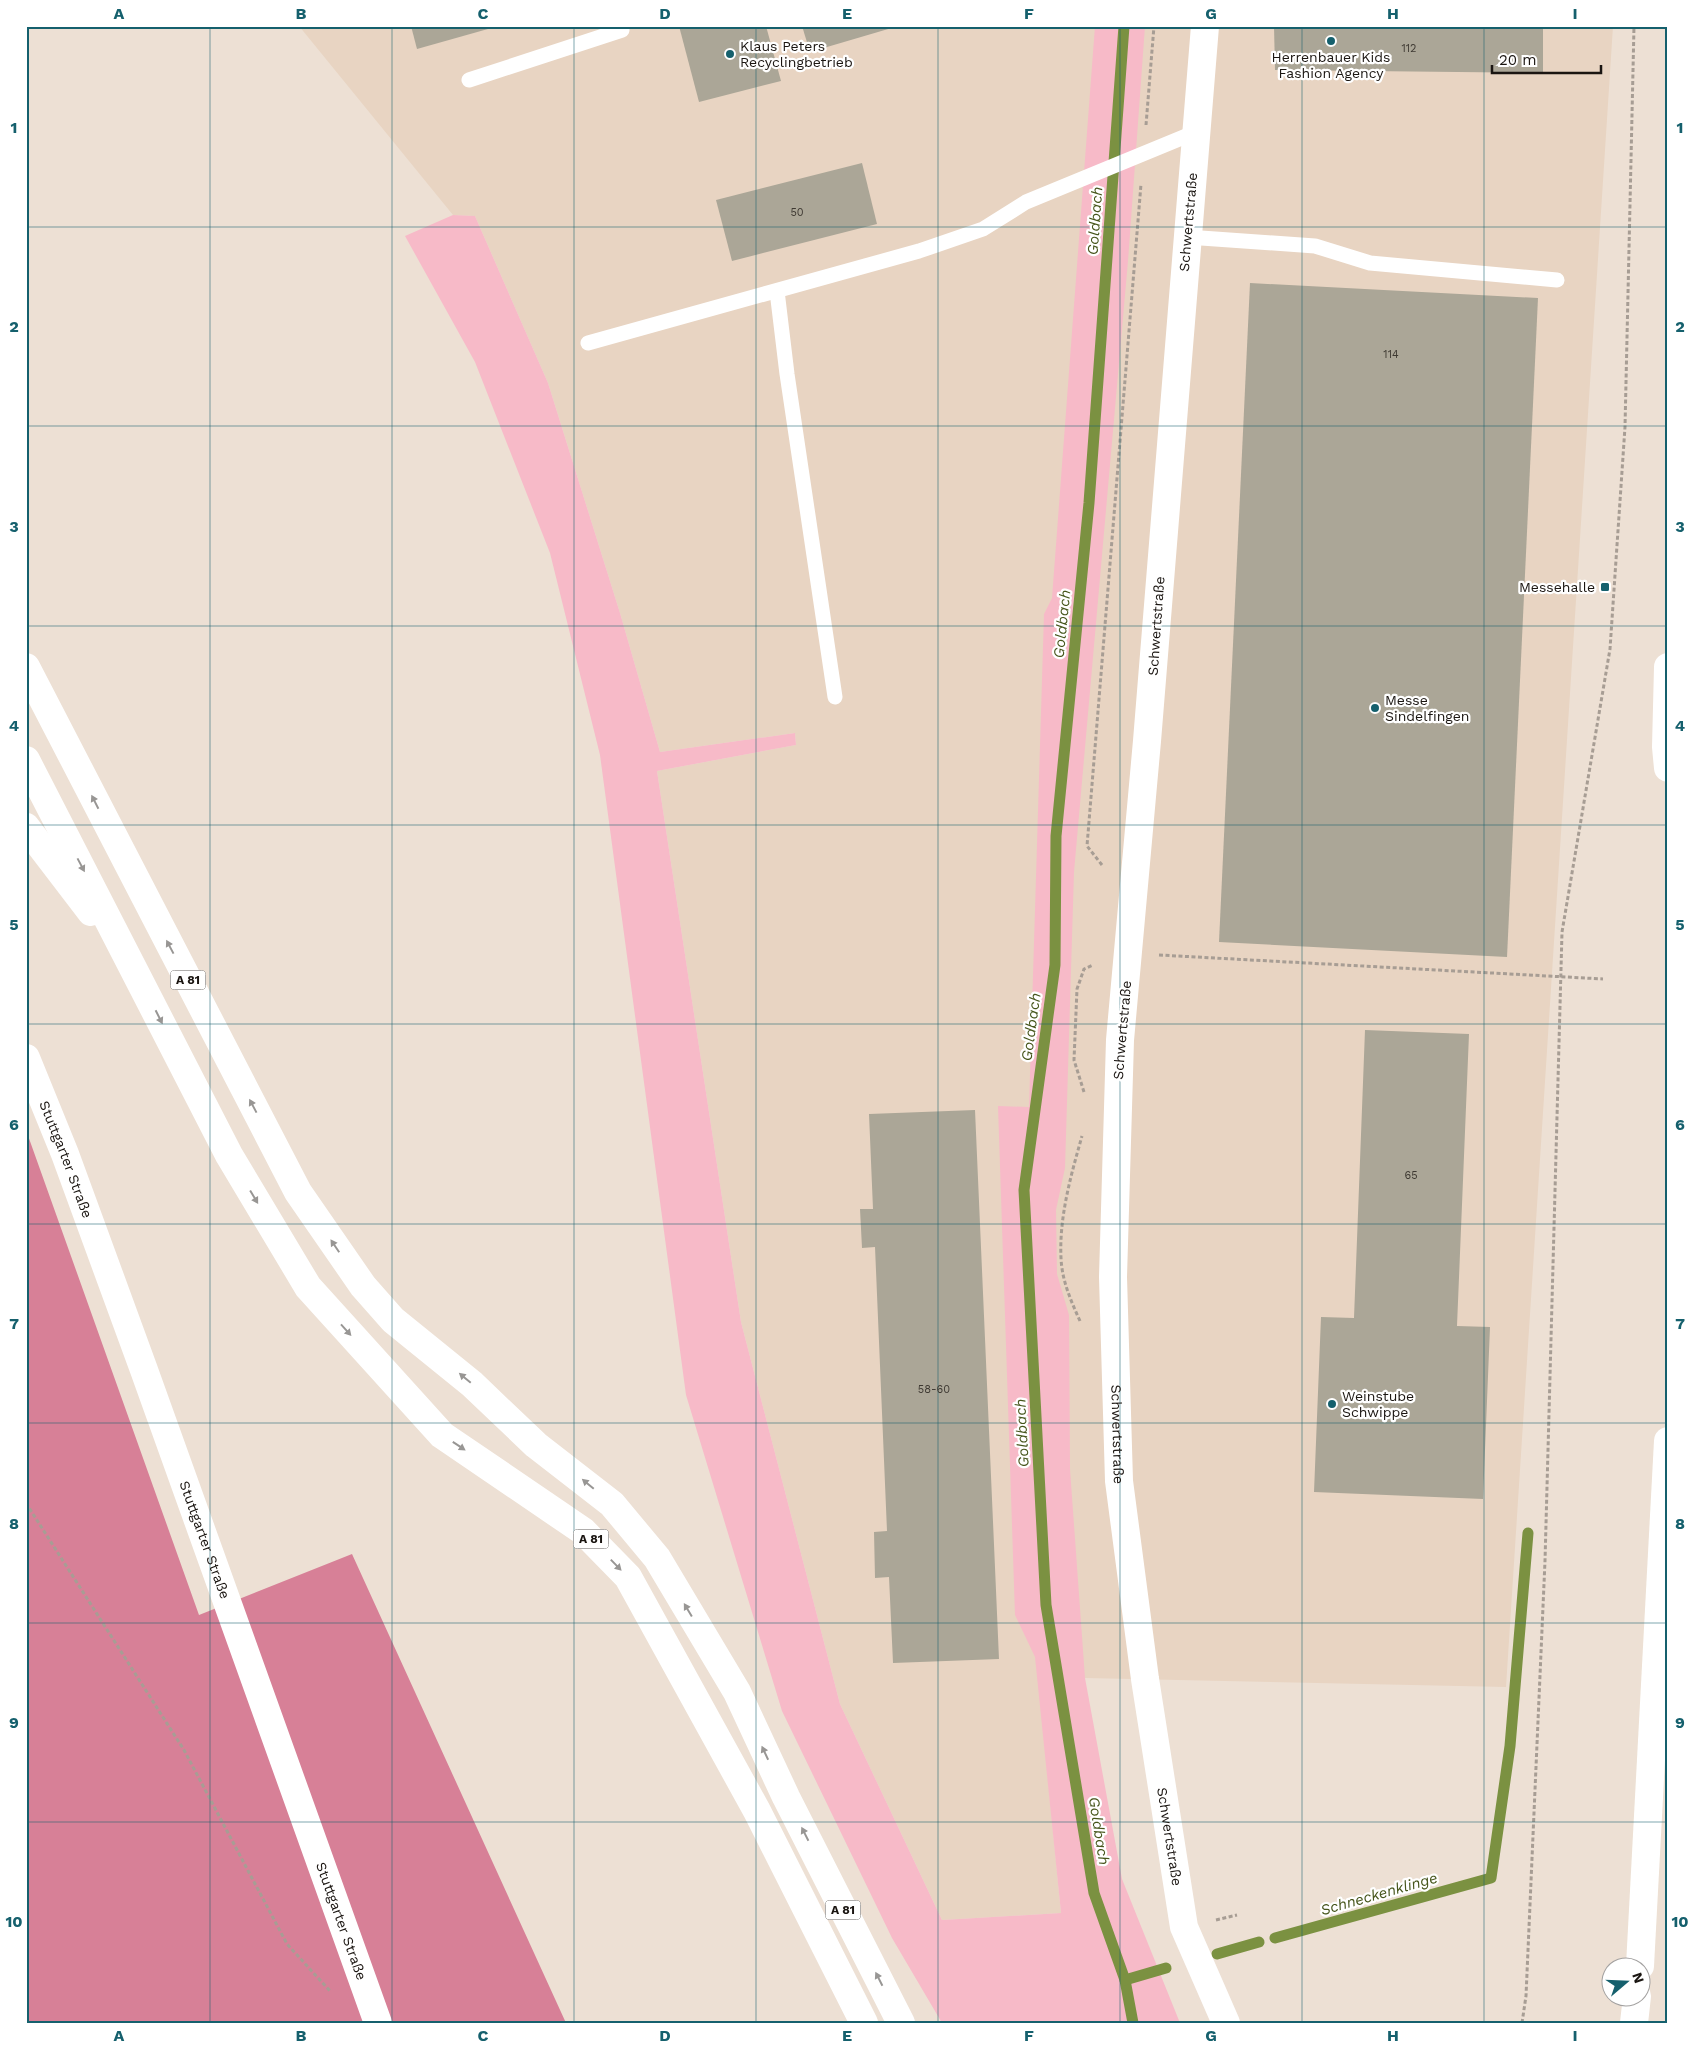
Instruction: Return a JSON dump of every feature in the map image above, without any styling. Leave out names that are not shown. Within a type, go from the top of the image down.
[{"type":"main road","name":"Schwertstraße","points":[[1205,26],[1119,1058],[1112,1277],[1119,1480],[1145,1679],[1184,1927],[1226,2023]]},
{"type":"main road","name":"A 81","points":[[26,667],[298,1192],[363,1286],[393,1320],[472,1384],[536,1445],[612,1504],[657,1558],[737,1692],[786,1797],[901,2023]]},
{"type":"main road","points":[[1668,667],[1666,747],[1668,768]]},
{"type":"main road","name":"A 81","points":[[26,760],[138,973],[229,1155],[308,1287],[442,1435],[583,1531],[628,1577],[756,1811],[864,2023]]},
{"type":"main road","points":[[26,827],[138,973]]},
{"type":"main road","name":"Stuttgarter Straße","points":[[26,1058],[65,1154],[138,1353],[378,2023]]},
{"type":"main road","points":[[1641,1956],[1668,1441]]},
{"type":"main road","points":[[1634,2023],[1636,2006]]},
{"type":"lane","points":[[469,80],[622,30],[621,26]]},
{"type":"lane","points":[[588,343],[919,252],[983,228],[1026,202],[1196,132]]},
{"type":"lane","points":[[1187,237],[1315,246],[1370,264],[1557,280]]},
{"type":"lane","points":[[777,292],[787,374],[835,697]]},
{"type":"path","points":[[1104,867],[1087,846],[1154,26]]},
{"type":"path","points":[[1522,2023],[1526,1996],[1546,1551],[1562,932],[1610,649],[1625,427],[1634,26]]},
{"type":"path","points":[[1129,954],[1603,979]]},
{"type":"path","points":[[1085,1094],[1074,1060],[1077,989],[1084,969],[1097,963]]},
{"type":"path","points":[[1083,1131],[1065,1205],[1061,1258],[1068,1295],[1083,1329]]},
{"type":"path","points":[[26,1503],[184,1750],[288,1944],[330,1990],[366,1990]]},
{"type":"shaded area","points":[[299,26],[1613,26],[1506,1687],[1085,1678],[1036,1657],[1061,1913],[942,1920],[840,1704],[741,1322],[657,771],[796,745],[795,733],[660,752],[620,613],[548,383],[475,216],[453,215]]},
{"type":"shaded area","points":[[1095,26],[1145,26],[1128,261],[1074,872],[1065,1168],[1056,1210],[1057,1274],[1069,1315],[1070,1469],[1085,1678],[1122,1879],[1180,2023],[942,2023],[892,1938],[782,1711],[686,1395],[600,755],[550,553],[475,362],[405,236],[453,215],[475,216],[548,383],[620,613],[660,752],[795,733],[796,745],[657,771],[741,1322],[840,1704],[942,1920],[1061,1913],[1035,1657],[1015,1615],[998,1106],[1029,1107],[1044,614],[1052,598]]},
{"type":"shaded area","points":[[26,1130],[199,1615],[352,1554],[566,2023],[26,2023]]},
{"type":"building","points":[[411,26],[495,26],[495,27],[417,49]]},
{"type":"building","name":"Klaus Peters Recyclingbetrieb","points":[[679,26],[766,26],[781,81],[699,102]]},
{"type":"building","points":[[802,26],[895,26],[895,27],[810,52]]},
{"type":"building","points":[[1274,26],[1543,26],[1543,73],[1275,70]]},
{"type":"building","points":[[862,163],[877,224],[732,261],[716,200]]},
{"type":"building","name":"Messe Sindelfingen","points":[[1250,283],[1538,298],[1507,957],[1219,942]]},
{"type":"building","points":[[1365,1030],[1469,1034],[1457,1326],[1490,1327],[1483,1499],[1314,1492],[1321,1317],[1354,1318]]},
{"type":"building","points":[[975,1110],[999,1659],[893,1663],[889,1577],[875,1578],[874,1532],[887,1531],[875,1247],[862,1248],[860,1209],[873,1209],[869,1114]]},
{"type":"waterway","name":"Goldbach","points":[[1124,26],[1089,503],[1056,836],[1055,965],[1024,1190],[1046,1605],[1094,1893],[1125,1980],[1133,2023]]},
{"type":"waterway","points":[[1275,1938],[1491,1878],[1510,1746],[1528,1533]]},
{"type":"waterway","name":"Schneckenklinge","points":[[1217,1954],[1259,1942]]},
{"type":"waterway","name":"Schneckenklinge","points":[[1125,1980],[1166,1968]]},
{"type":"place","name":"Herrenbauer Kids Fashion Agency","points":[[1331,41]]},
{"type":"place","name":"Klaus Peters Recyclingbetrieb","points":[[730,54]]},
{"type":"place","name":"Messehalle","points":[[1605,587]]},
{"type":"place","name":"Messe Sindelfingen","points":[[1375,708]]},
{"type":"place","name":"Weinstube Schwippe","points":[[1332,1404]]}]
